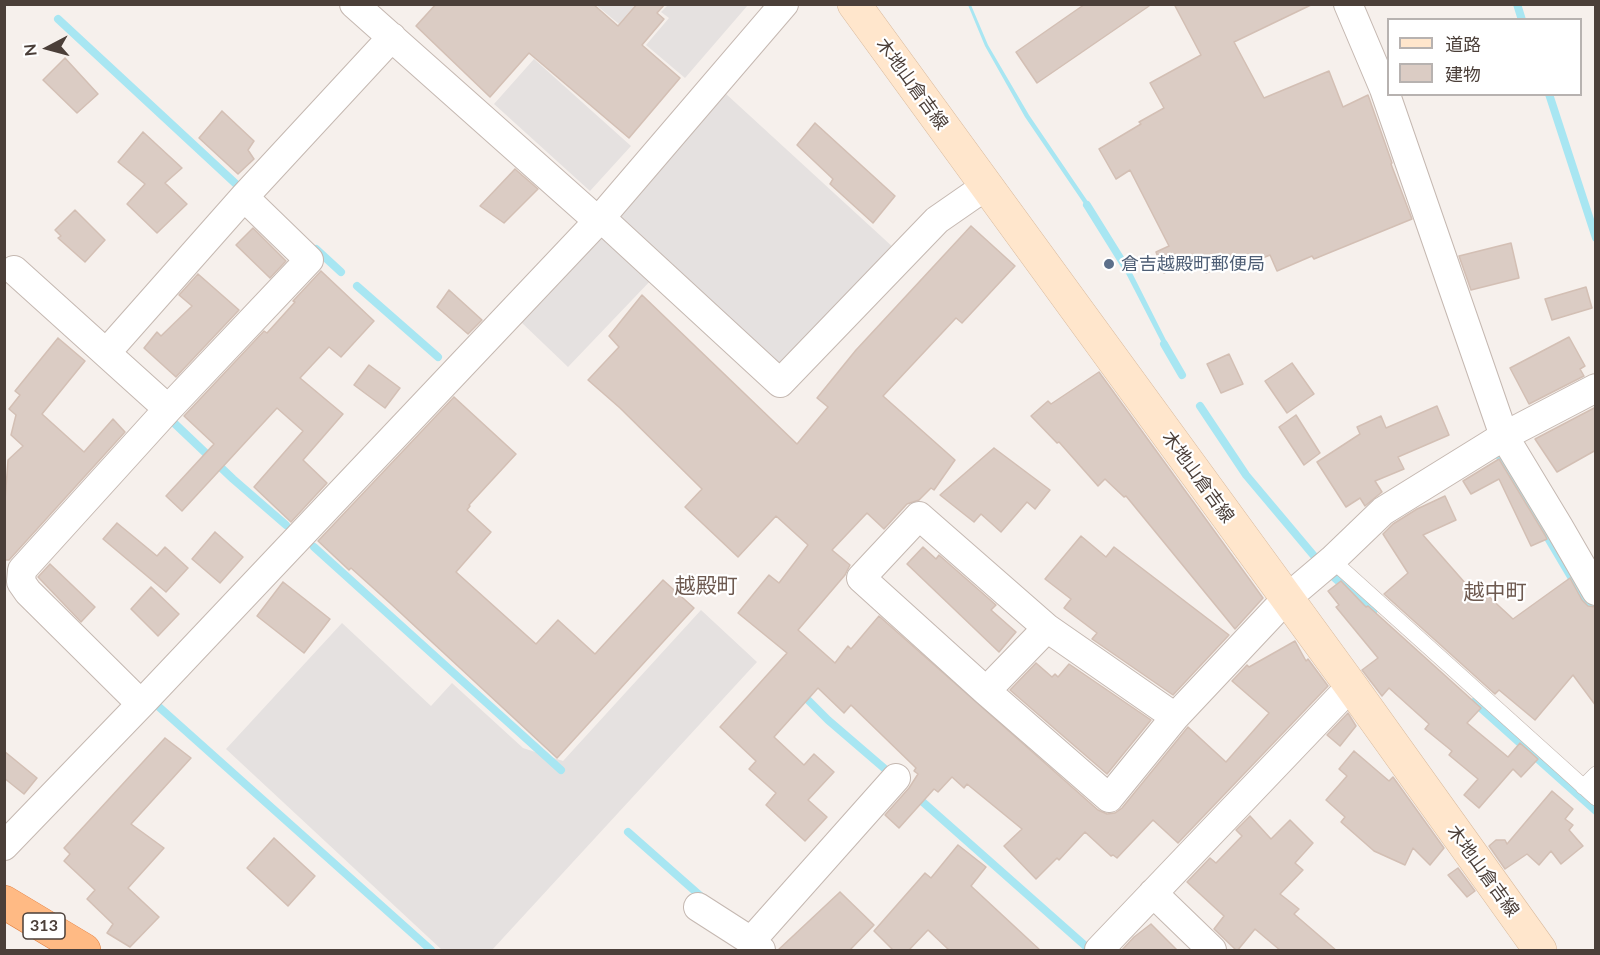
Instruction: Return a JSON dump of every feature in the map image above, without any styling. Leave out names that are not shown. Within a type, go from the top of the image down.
[{"type":"highway","name":"313","points":[[4,903],[84,951]]},
{"type":"main road","name":"木地山倉吉線","points":[[854,4],[1351,686],[1540,951]]},
{"type":"street","points":[[354,4],[599,219],[780,383],[937,220],[986,186]]},
{"type":"street","points":[[4,846],[599,219],[784,4]]},
{"type":"street","points":[[1348,4],[1384,89],[1504,436],[1596,591]]},
{"type":"street","points":[[106,353],[244,197],[392,37]]},
{"type":"street","points":[[141,704],[28,592],[21,582],[22,570],[168,409],[309,260],[244,197]]},
{"type":"street","points":[[14,270],[168,409]]},
{"type":"street","points":[[1175,717],[1047,628],[918,516],[861,578],[1109,798],[1175,717],[1286,599],[1332,560],[1383,511],[1504,436],[1596,388]]},
{"type":"street","points":[[986,691],[1047,628]]},
{"type":"street","points":[[1099,951],[1351,686]]},
{"type":"street","points":[[699,907],[756,946],[896,778]]},
{"type":"street","points":[[1153,893],[1212,951]]},
{"type":"lane","points":[[1332,560],[1596,798]]},
{"type":"lane","points":[[1583,787],[1596,774]]},
{"type":"shaded area","points":[[596,5],[635,5],[619,24]]},
{"type":"shaded area","points":[[668,5],[748,5],[685,78],[646,45],[669,18],[661,12]]},
{"type":"shaded area","points":[[534,59],[631,146],[590,191],[494,104]]},
{"type":"shaded area","points":[[725,93],[895,249],[778,369],[615,222]]},
{"type":"shaded area","points":[[606,232],[654,277],[568,367],[521,322]]},
{"type":"shaded area","points":[[701,610],[757,662],[492,950],[442,950],[226,749],[342,623],[431,706],[452,683],[523,748],[563,761]]},
{"type":"water","points":[[968,5],[971,5],[988,45],[1029,115],[1095,212],[1091,214],[1025,117],[985,46]]},
{"type":"water","points":[[1124,257],[1172,352],[1167,353],[1118,258]]},
{"type":"building","points":[[436,4],[593,4],[618,26],[637,4],[665,4],[657,13],[664,19],[642,45],[680,78],[629,138],[529,53],[490,97],[416,26]]},
{"type":"building","points":[[1085,4],[1152,4],[1037,83],[1016,52]]},
{"type":"building","points":[[1174,4],[1313,4],[1234,42],[1264,98],[1329,71],[1343,107],[1368,95],[1412,219],[1314,259],[1312,256],[1277,271],[1270,255],[1248,264],[1245,257],[1206,273],[1200,258],[1164,273],[1156,252],[1169,246],[1130,170],[1116,179],[1099,149],[1164,108],[1150,83],[1201,55]]},
{"type":"building","points":[[65,58],[98,94],[77,113],[43,80]]},
{"type":"building","points":[[222,111],[254,141],[248,150],[254,159],[238,174],[199,138]]},
{"type":"building","points":[[815,123],[895,196],[873,223],[830,184],[833,179],[797,145]]},
{"type":"building","points":[[143,132],[182,168],[165,183],[187,204],[157,233],[127,204],[145,184],[118,162]]},
{"type":"building","points":[[515,169],[538,189],[504,223],[480,206]]},
{"type":"building","points":[[75,210],[105,240],[85,262],[58,238],[61,236],[55,230]]},
{"type":"building","points":[[971,226],[1015,266],[962,323],[956,318],[883,396],[955,460],[934,490],[931,488],[919,500],[907,504],[884,529],[867,513],[832,550],[850,565],[845,575],[798,630],[835,663],[848,646],[851,649],[879,616],[1098,810],[1107,814],[1115,813],[1122,808],[1188,727],[1226,762],[1269,713],[1232,681],[1247,665],[1249,667],[1295,641],[1306,661],[1308,659],[1328,686],[1178,843],[1153,820],[1117,858],[1111,856],[1085,832],[1059,860],[1057,858],[1036,879],[1004,846],[1022,829],[967,784],[964,788],[952,777],[938,792],[934,789],[899,828],[885,815],[909,788],[918,774],[914,771],[916,768],[851,705],[844,713],[818,688],[774,737],[804,765],[814,754],[834,772],[808,800],[827,817],[805,841],[766,805],[776,793],[749,769],[756,761],[720,727],[787,653],[738,613],[769,575],[779,583],[808,545],[776,516],[738,557],[685,507],[702,489],[620,408],[588,380],[619,347],[609,336],[642,295],[797,444],[828,407],[817,398],[856,350]]},
{"type":"building","points":[[253,228],[286,261],[270,278],[236,245]]},
{"type":"building","points":[[1511,243],[1519,278],[1471,290],[1459,256]]},
{"type":"building","points":[[321,271],[374,321],[341,357],[329,347],[300,378],[343,414],[303,460],[327,483],[291,522],[254,487],[303,431],[277,408],[182,511],[166,496],[214,444],[184,416],[264,331],[267,333]]},
{"type":"building","points":[[198,274],[239,310],[176,377],[144,348],[157,332],[161,336],[192,306],[179,295]]},
{"type":"building","points":[[1586,287],[1592,308],[1552,320],[1545,299]]},
{"type":"building","points":[[449,290],[482,320],[468,334],[437,307]]},
{"type":"building","points":[[1569,337],[1585,366],[1580,369],[1584,376],[1529,404],[1510,368]]},
{"type":"building","points":[[58,338],[85,361],[42,414],[84,452],[113,419],[125,432],[9,560],[4,560],[4,514],[8,460],[23,446],[11,435],[16,415],[9,409],[20,395],[15,391]]},
{"type":"building","points":[[1229,354],[1243,384],[1221,393],[1207,364]]},
{"type":"building","points":[[1292,363],[1314,394],[1287,413],[1265,381]]},
{"type":"building","points":[[369,365],[400,388],[385,408],[354,385]]},
{"type":"building","points":[[1099,372],[1263,598],[1235,629],[1126,496],[1124,497],[1105,479],[1098,486],[1059,442],[1057,443],[1031,416],[1048,401],[1051,404]]},
{"type":"building","points":[[454,397],[516,454],[469,505],[467,510],[491,532],[456,572],[536,644],[558,620],[595,654],[663,580],[694,608],[557,758],[391,604],[318,541]]},
{"type":"building","points":[[1437,406],[1449,435],[1398,457],[1404,469],[1375,481],[1382,492],[1365,506],[1360,498],[1346,507],[1317,462],[1360,434],[1357,427],[1381,416],[1386,428]]},
{"type":"building","points":[[1596,407],[1596,450],[1557,472],[1535,439]]},
{"type":"building","points":[[1296,415],[1320,453],[1304,465],[1279,427]]},
{"type":"building","points":[[994,448],[1050,490],[1035,509],[1027,502],[1001,532],[981,514],[974,522],[940,495]]},
{"type":"building","points":[[1499,459],[1547,539],[1531,546],[1499,479],[1471,494],[1463,481]]},
{"type":"building","points":[[1445,496],[1456,520],[1423,535],[1480,600],[1486,594],[1513,619],[1570,578],[1582,600],[1588,606],[1596,607],[1596,706],[1573,675],[1535,720],[1499,690],[1495,694],[1384,594],[1408,573],[1383,534],[1393,524],[1417,509]]},
{"type":"building","points":[[117,523],[157,556],[165,547],[188,568],[166,592],[103,539]]},
{"type":"building","points":[[215,532],[243,557],[220,583],[192,559]]},
{"type":"building","points":[[1081,536],[1106,557],[1114,547],[1229,635],[1173,695],[1092,639],[1097,633],[1064,608],[1071,599],[1045,579]]},
{"type":"building","points":[[923,547],[936,559],[939,555],[996,605],[991,610],[1016,632],[999,652],[907,564]]},
{"type":"building","points":[[50,564],[95,607],[81,622],[38,577]]},
{"type":"building","points":[[1341,581],[1366,607],[1368,606],[1481,708],[1467,723],[1508,757],[1520,743],[1538,759],[1521,777],[1513,769],[1479,808],[1464,795],[1478,779],[1449,755],[1452,751],[1425,729],[1429,724],[1389,688],[1382,696],[1362,670],[1378,658],[1336,607],[1339,605],[1328,591]]},
{"type":"building","points":[[283,582],[330,619],[304,653],[257,616]]},
{"type":"building","points":[[151,587],[179,614],[158,636],[131,609]]},
{"type":"building","points":[[1036,663],[1052,677],[1055,674],[1058,677],[1069,664],[1151,720],[1107,774],[1010,690]]},
{"type":"building","points":[[1348,713],[1356,726],[1340,746],[1327,735]]},
{"type":"building","points":[[165,738],[191,758],[131,824],[164,848],[128,888],[159,917],[130,947],[107,933],[113,924],[87,899],[95,890],[64,861],[70,854],[64,848]]},
{"type":"building","points":[[4,751],[37,778],[24,794],[4,778]]},
{"type":"building","points":[[1354,751],[1389,781],[1393,777],[1444,848],[1430,865],[1413,848],[1405,865],[1374,851],[1341,822],[1345,817],[1326,800],[1347,776],[1339,769]]},
{"type":"building","points":[[1552,791],[1573,809],[1565,819],[1573,825],[1569,830],[1583,846],[1561,864],[1551,851],[1539,865],[1527,854],[1505,869],[1489,846],[1496,840],[1505,840],[1507,844]]},
{"type":"building","points":[[1250,816],[1271,839],[1290,820],[1313,843],[1295,863],[1303,870],[1280,894],[1299,909],[1294,914],[1337,951],[1281,951],[1255,929],[1237,951],[1214,929],[1224,916],[1187,882],[1210,858],[1216,863],[1242,836],[1236,830]]},
{"type":"building","points":[[274,838],[315,876],[288,906],[247,868]]},
{"type":"building","points":[[958,845],[986,867],[971,886],[1041,951],[950,951],[928,930],[908,951],[894,951],[874,931],[925,873],[931,878]]},
{"type":"building","points":[[1458,868],[1475,891],[1467,897],[1448,875]]},
{"type":"building","points":[[840,892],[874,925],[849,951],[777,951]]},
{"type":"building","points":[[1151,924],[1178,951],[1121,951],[1134,937]]},
{"type":"waterway","points":[[1517,4],[1521,18]]},
{"type":"waterway","points":[[58,19],[236,184]]},
{"type":"waterway","points":[[1550,96],[1596,238]]},
{"type":"waterway","points":[[1087,205],[1125,266]]},
{"type":"waterway","points":[[316,249],[341,272]]},
{"type":"waterway","points":[[357,286],[438,357]]},
{"type":"waterway","points":[[1164,344],[1182,375]]},
{"type":"waterway","points":[[1200,406],[1246,475],[1320,563]]},
{"type":"waterway","points":[[173,422],[286,525]]},
{"type":"waterway","points":[[1500,457],[1593,614]]},
{"type":"waterway","points":[[314,547],[561,770]]},
{"type":"waterway","points":[[1328,572],[1373,612]]},
{"type":"waterway","points":[[801,693],[828,720],[892,775]]},
{"type":"waterway","points":[[1474,702],[1596,811]]},
{"type":"waterway","points":[[159,707],[431,950]]},
{"type":"waterway","points":[[916,796],[1090,950]]},
{"type":"waterway","points":[[628,832],[705,900]]},
{"type":"place","name":"倉吉越殿町郵便局","points":[[1109,264]]},
{"type":"district","name":"越殿町","points":[[706,586]]},
{"type":"district","name":"越中町","points":[[1495,592]]}]
